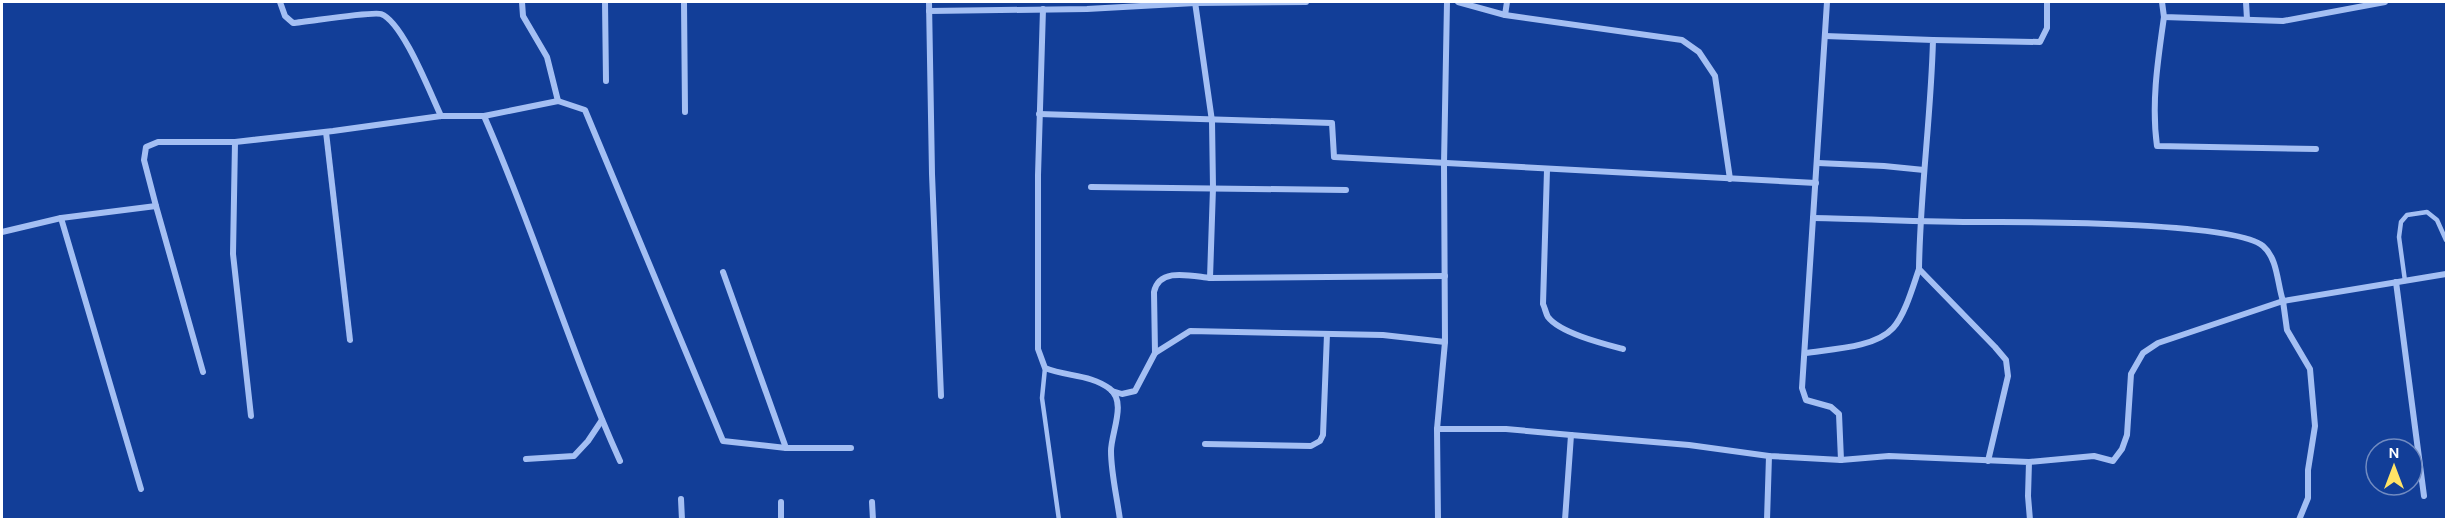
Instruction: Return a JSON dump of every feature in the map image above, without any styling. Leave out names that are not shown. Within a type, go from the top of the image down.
[{"type":"street","points":[[280,2],[285,16],[293,23],[379,13],[393,21],[407,44],[441,116]]},
{"type":"street","points":[[522,2],[523,16],[547,57],[558,100]]},
{"type":"street","points":[[605,2],[606,81]]},
{"type":"street","points":[[684,2],[685,112]]},
{"type":"street","points":[[929,2],[932,174],[941,396]]},
{"type":"street","points":[[1087,9],[1088,2]]},
{"type":"street","points":[[929,11],[1087,9],[1195,2],[1306,2]]},
{"type":"street","points":[[1195,2],[1212,121],[1213,188],[1210,278]]},
{"type":"street","points":[[1438,519],[1437,429],[1445,342],[1444,164],[1447,2]]},
{"type":"street","points":[[1458,2],[1505,15],[1682,40],[1699,52],[1715,76],[1730,179]]},
{"type":"street","points":[[1505,15],[1507,2]]},
{"type":"street","points":[[1827,2],[1803,395],[1806,400],[1832,407],[1839,414],[1841,460]]},
{"type":"street","points":[[1825,36],[2040,42],[2047,28],[2047,2]]},
{"type":"street","points":[[2162,2],[2164,16],[2156,76],[2154,127],[2157,146],[2316,149]]},
{"type":"street","points":[[2246,2],[2247,19]]},
{"type":"street","points":[[2164,16],[2283,21],[2385,2]]},
{"type":"street","points":[[1043,9],[1039,114],[1038,349],[1045,368],[1056,373],[1095,380],[1122,394],[1136,391],[1155,353],[1155,284],[1161,278],[1174,275],[1210,278],[1445,276]]},
{"type":"street","points":[[1805,353],[1876,341],[1894,328],[1910,297],[1919,269],[1924,170],[1932,93],[1933,40]]},
{"type":"street","points":[[203,372],[144,160],[146,147],[158,142],[235,142],[441,116],[484,116],[558,100],[585,110],[723,441],[786,448],[851,448]]},
{"type":"street","points":[[1039,114],[1332,123],[1334,157],[1816,183]]},
{"type":"street","points":[[484,116],[511,176],[602,420],[620,461]]},
{"type":"street","points":[[326,132],[350,340]]},
{"type":"street","points":[[235,142],[233,254],[251,416]]},
{"type":"street","points":[[1818,164],[1924,170]]},
{"type":"street","points":[[1547,170],[1543,304],[1548,317],[1588,339],[1623,349]]},
{"type":"street","points":[[1091,187],[1346,190]]},
{"type":"street","points":[[2,232],[61,218],[156,206]]},
{"type":"street","points":[[61,218],[141,489]]},
{"type":"street","points":[[1813,218],[2045,221],[2183,230],[2248,238],[2263,246],[2274,261],[2288,330],[2310,369],[2315,426],[2308,470],[2308,498],[2299,519]]},
{"type":"street","points":[[1919,269],[2006,360],[2008,376],[1988,461]]},
{"type":"street","points":[[723,272],[786,448]]},
{"type":"street","points":[[1437,429],[1506,429],[1689,445],[1770,456],[1841,460],[1889,456],[2029,462],[2094,456],[2113,461],[2122,449],[2127,435],[2131,374],[2143,353],[2158,343],[2283,301],[2446,274]]},
{"type":"street","points":[[2396,282],[2416,437]]},
{"type":"street","points":[[1155,353],[1190,331],[1383,335],[1445,342]]},
{"type":"street","points":[[1205,444],[1311,446],[1320,441],[1323,435],[1327,334]]},
{"type":"street","points":[[1112,390],[1117,401],[1117,411],[1111,453],[1120,519]]},
{"type":"street","points":[[526,459],[574,456],[588,441],[602,420]]},
{"type":"street","points":[[1565,519],[1571,435]]},
{"type":"street","points":[[1767,519],[1770,456]]},
{"type":"street","points":[[2029,462],[2030,519]]},
{"type":"street","points":[[681,500],[682,519]]},
{"type":"street","points":[[781,502],[781,519]]},
{"type":"street","points":[[872,502],[873,519]]},
{"type":"lane","points":[[2405,281],[2399,237],[2401,222],[2408,214],[2427,212],[2437,220],[2446,240]]},
{"type":"lane","points":[[1045,368],[1042,398],[1059,519]]}]
